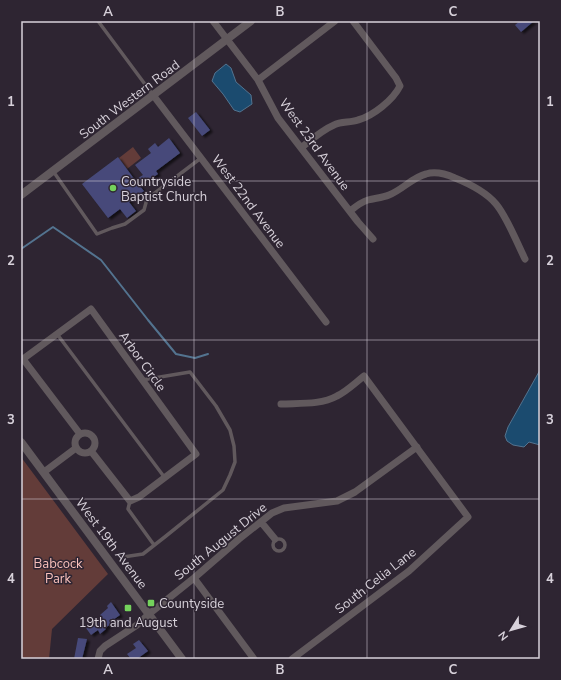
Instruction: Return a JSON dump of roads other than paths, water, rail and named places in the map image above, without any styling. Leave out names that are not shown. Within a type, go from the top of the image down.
[{"type":"street","name":"West 23rd Avenue","points":[[213,21],[258,80],[278,118],[373,239]]},
{"type":"street","name":"South Western Road","points":[[21,195],[251,21]]},
{"type":"street","points":[[258,80],[335,21]]},
{"type":"street","points":[[301,148],[324,130],[335,124],[357,121],[369,115],[388,102],[400,86],[396,78],[353,21]]},
{"type":"street","name":"West 22nd Avenue","points":[[153,95],[326,322]]},
{"type":"street","points":[[350,211],[361,203],[395,192],[424,174],[434,172],[446,174],[473,186],[484,193],[498,206],[525,259]]},
{"type":"street","name":"Arbor Circle","points":[[80,434],[23,358],[91,309],[196,454],[139,497],[130,501]]},
{"type":"street","points":[[282,404],[310,403],[327,400],[337,396],[364,376],[417,447]]},
{"type":"street","points":[[89,433],[94,437],[96,443],[91,451],[85,453],[76,448],[76,439],[80,434],[89,433]]},
{"type":"street","name":"West 19th Avenue","points":[[21,442],[182,659]]},
{"type":"street","name":"South Celia Lane","points":[[292,659],[409,570],[468,517],[417,447]]},
{"type":"street","name":"South August Drive","points":[[98,659],[100,651],[105,646],[137,625],[272,513],[284,508],[336,501],[356,492],[417,447]]},
{"type":"street","points":[[44,472],[76,448]]},
{"type":"street","points":[[91,451],[130,501]]},
{"type":"street","points":[[261,522],[275,539]]},
{"type":"street","points":[[194,578],[254,659]]},
{"type":"lane","points":[[98,21],[153,95]]},
{"type":"lane","points":[[53,171],[98,234],[125,224],[144,210],[147,199],[201,158]]},
{"type":"lane","points":[[58,334],[165,478]]},
{"type":"lane","points":[[123,557],[143,554],[223,490],[235,462],[234,446],[230,430],[216,406],[190,372],[142,380]]},
{"type":"lane","points":[[130,501],[128,509],[154,545]]},
{"type":"water","points":[[226,64],[231,68],[236,82],[251,95],[252,104],[240,112],[234,110],[212,81],[215,73]]},
{"type":"water","points":[[540,370],[540,445],[529,442],[524,447],[513,445],[507,441],[505,436],[508,427]]},
{"type":"waterway","points":[[21,249],[53,227],[101,260],[176,354],[195,358],[208,354]]},
{"type":"place","name":"Countryside Baptist Church","points":[[113,188]]},
{"type":"place","name":"Countyside","points":[[151,603]]},
{"type":"place","name":"19th and August","points":[[128,608]]},
{"type":"park label","name":"Babcock Park","points":[[58,570]]}]
